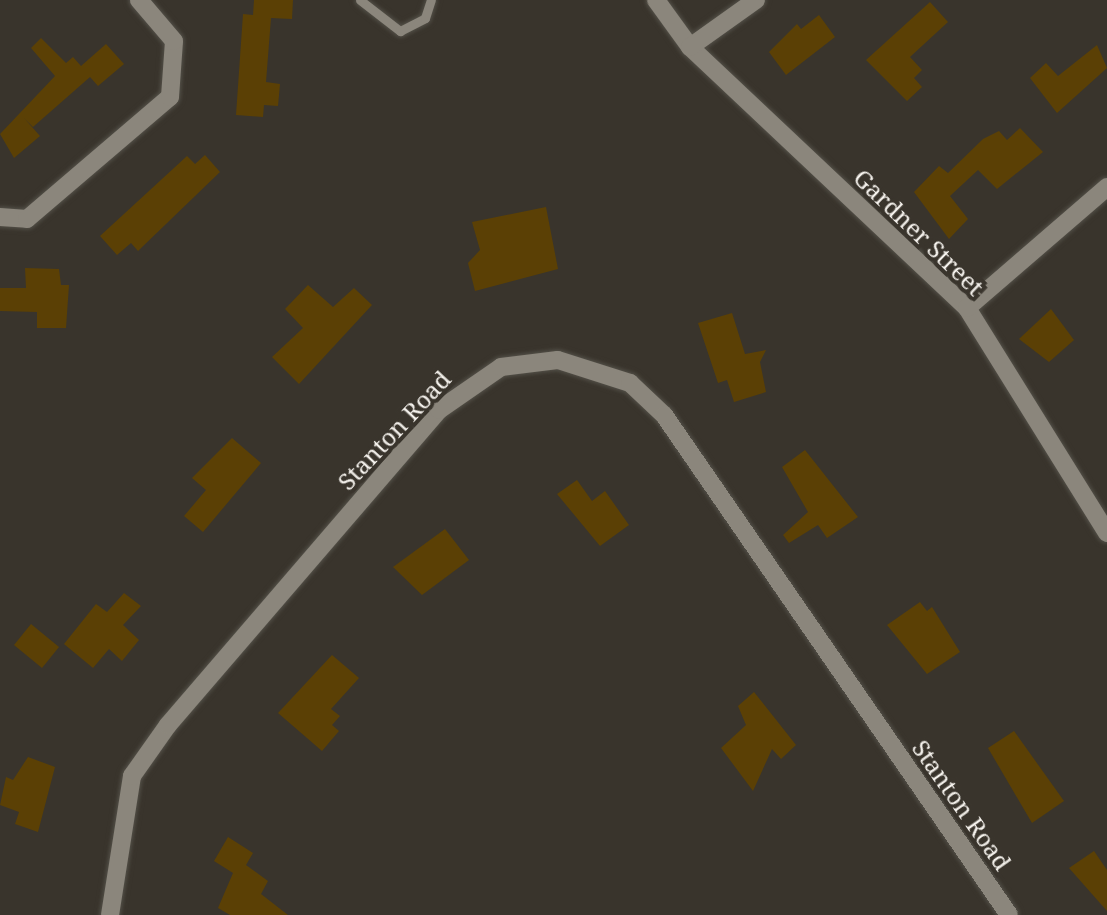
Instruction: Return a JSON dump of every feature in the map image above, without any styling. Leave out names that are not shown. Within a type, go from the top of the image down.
[{"type":"street","points":[[0,217],[27,219],[170,97],[174,41],[139,0]]},
{"type":"street","name":"Gardner Street","points":[[656,0],[690,47],[967,308],[1107,533]]},
{"type":"street","points":[[690,47],[756,0]]},
{"type":"street","points":[[967,308],[1107,187]]},
{"type":"street","name":"Stanton Road","points":[[110,915],[132,776],[168,725],[439,410],[501,367],[558,360],[630,383],[664,415],[1009,915]]},
{"type":"lane","points":[[360,0],[400,31],[425,18],[431,0]]},
{"type":"building","points":[[254,0],[293,0],[292,19],[271,18],[266,82],[280,84],[278,106],[264,105],[263,117],[236,115],[243,14],[253,15]]},
{"type":"building","points":[[930,2],[948,22],[910,57],[922,70],[914,78],[922,87],[907,101],[866,60]]},
{"type":"building","points":[[819,15],[835,37],[786,75],[769,52],[797,24],[801,29]]},
{"type":"building","points":[[41,38],[66,63],[73,57],[81,66],[106,44],[124,64],[98,86],[90,77],[33,127],[24,118],[40,136],[14,158],[0,134],[55,76],[31,48]]},
{"type":"building","points":[[1097,45],[1107,68],[1057,113],[1030,78],[1046,63],[1058,76]]},
{"type":"building","points":[[1020,128],[1043,152],[997,189],[978,170],[950,196],[968,219],[949,239],[914,192],[939,166],[948,173],[983,139],[999,131],[1007,140]]},
{"type":"building","points":[[205,155],[220,172],[138,251],[131,243],[117,255],[100,236],[187,156],[195,164]]},
{"type":"building","points":[[546,207],[558,269],[475,291],[468,263],[480,250],[472,222]]},
{"type":"building","points":[[25,268],[59,269],[61,285],[69,285],[66,328],[37,328],[37,312],[0,311],[0,288],[26,288]]},
{"type":"building","points":[[308,285],[333,307],[354,288],[372,305],[299,384],[272,357],[303,328],[285,309]]},
{"type":"building","points":[[1051,309],[1074,340],[1049,362],[1019,339]]},
{"type":"building","points":[[732,313],[745,354],[766,350],[760,362],[766,392],[734,402],[727,380],[718,383],[698,323]]},
{"type":"building","points":[[232,438],[261,463],[203,532],[184,516],[206,490],[192,478]]},
{"type":"building","points":[[805,450],[858,517],[827,538],[818,525],[789,543],[783,535],[808,512],[782,467]]},
{"type":"building","points":[[577,480],[592,501],[605,491],[629,525],[600,546],[557,494]]},
{"type":"building","points":[[445,529],[469,560],[422,595],[393,567]]},
{"type":"building","points":[[124,593],[141,606],[123,625],[139,640],[122,661],[109,649],[93,668],[64,644],[96,604],[107,612]]},
{"type":"building","points":[[920,602],[927,611],[932,607],[960,652],[927,674],[887,625]]},
{"type":"building","points":[[31,624],[59,647],[42,668],[14,645]]},
{"type":"building","points":[[332,655],[359,678],[331,709],[340,716],[332,725],[339,731],[322,751],[278,713]]},
{"type":"building","points":[[754,692],[796,745],[781,759],[772,749],[753,791],[721,748],[746,725],[738,706]]},
{"type":"building","points":[[1014,731],[1064,801],[1032,823],[988,748]]},
{"type":"building","points":[[28,757],[55,767],[38,832],[15,824],[19,812],[0,805],[6,777],[13,780]]},
{"type":"building","points":[[228,837],[253,853],[246,865],[268,881],[261,894],[288,915],[230,915],[218,908],[233,873],[214,861]]},
{"type":"building","points":[[1094,851],[1107,870],[1107,911],[1069,868]]}]
